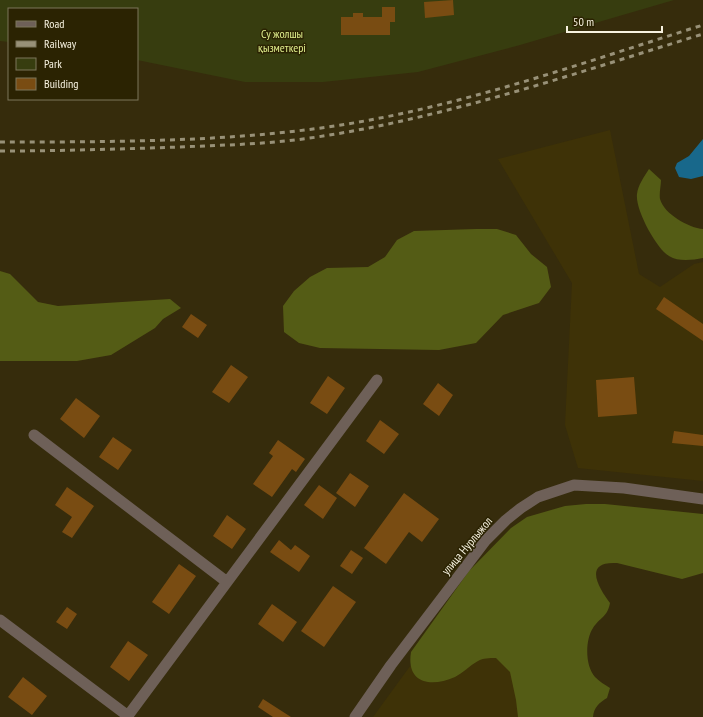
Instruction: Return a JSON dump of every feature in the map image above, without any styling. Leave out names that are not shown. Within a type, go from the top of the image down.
[{"type":"street","points":[[0,620],[127,716],[377,380]]},
{"type":"street","points":[[34,435],[227,582]]},
{"type":"street","name":"улица Нурлыжол","points":[[354,717],[391,665],[486,540],[506,520],[521,508],[538,498],[574,485],[624,488],[703,499]]},
{"type":"shaded area","points":[[610,130],[639,274],[660,287],[694,264],[703,262],[703,481],[578,468],[565,425],[572,283],[498,159]]},
{"type":"shaded area","points":[[451,610],[536,666],[538,717],[373,717]]},
{"type":"green space","name":"Су жолшы қызметкері","points":[[0,0],[674,0],[520,45],[418,72],[323,82],[245,82],[138,60],[138,8],[8,8],[8,42],[0,41]]},
{"type":"green space","points":[[649,169],[661,180],[660,199],[666,210],[684,223],[703,229],[703,258],[686,260],[669,256],[658,245],[647,228],[639,209],[637,194],[639,187]]},
{"type":"green space","points":[[497,229],[516,235],[531,254],[547,267],[551,287],[539,303],[503,315],[476,343],[439,350],[320,348],[299,343],[284,332],[283,306],[294,291],[310,277],[327,268],[368,267],[385,257],[397,240],[414,231]]},
{"type":"green space","points":[[0,271],[10,274],[38,302],[58,306],[170,299],[181,308],[163,319],[155,328],[111,355],[77,361],[0,361]]},
{"type":"green space","points":[[605,504],[703,514],[703,573],[682,579],[617,563],[600,566],[597,571],[596,577],[598,583],[610,603],[607,612],[590,633],[587,653],[589,666],[595,677],[610,688],[607,698],[597,706],[593,717],[518,717],[510,672],[496,658],[486,658],[480,660],[455,677],[446,680],[429,682],[416,676],[412,671],[410,662],[411,652],[469,571],[511,528],[527,517],[565,506]]},
{"type":"water","points":[[703,139],[703,176],[691,179],[679,177],[675,168],[677,163],[689,156]]},
{"type":"building","points":[[453,0],[454,15],[425,18],[424,2]]},
{"type":"building","points":[[382,7],[395,7],[395,22],[390,22],[390,35],[341,35],[341,17],[353,17],[353,13],[363,13],[363,17],[382,17]]},
{"type":"building","points":[[664,297],[703,324],[703,341],[656,309]]},
{"type":"building","points":[[191,314],[207,325],[198,338],[182,327]]},
{"type":"building","points":[[231,365],[248,377],[229,403],[212,392]]},
{"type":"building","points":[[328,376],[345,388],[327,414],[310,403]]},
{"type":"building","points":[[634,377],[637,414],[598,417],[596,380]]},
{"type":"building","points":[[438,383],[453,395],[439,416],[423,404]]},
{"type":"building","points":[[76,398],[100,416],[84,438],[60,419]]},
{"type":"building","points":[[380,420],[399,434],[384,454],[366,441]]},
{"type":"building","points":[[674,431],[703,435],[703,446],[672,443]]},
{"type":"building","points":[[113,437],[132,450],[118,470],[99,457]]},
{"type":"building","points":[[278,440],[305,459],[296,472],[292,469],[272,497],[253,484],[273,456],[269,453]]},
{"type":"building","points":[[350,473],[369,486],[355,507],[336,493]]},
{"type":"building","points":[[319,485],[337,498],[323,519],[304,505]]},
{"type":"building","points":[[67,487],[94,506],[72,538],[62,532],[72,517],[55,505]]},
{"type":"building","points":[[404,493],[439,519],[422,542],[409,532],[386,564],[364,548]]},
{"type":"building","points":[[227,515],[246,529],[232,549],[213,536]]},
{"type":"building","points":[[279,540],[291,550],[295,545],[310,556],[299,572],[270,552]]},
{"type":"building","points":[[351,550],[363,558],[352,574],[340,566]]},
{"type":"building","points":[[179,564],[196,576],[169,614],[152,602]]},
{"type":"building","points":[[333,586],[356,602],[324,647],[301,631]]},
{"type":"building","points":[[272,604],[297,622],[283,642],[258,624]]},
{"type":"building","points":[[67,607],[77,614],[67,629],[56,622]]},
{"type":"building","points":[[128,641],[148,655],[129,681],[110,667]]},
{"type":"building","points":[[23,677],[47,696],[32,715],[8,697]]},
{"type":"building","points":[[263,699],[291,717],[273,717],[258,707]]},
{"type":"railway","points":[[0,142],[117,141],[236,137],[313,129],[363,121],[412,111],[510,86],[703,25]]},
{"type":"railway","points":[[0,151],[214,146],[266,143],[317,137],[415,118],[464,106],[512,93],[703,34]]}]
